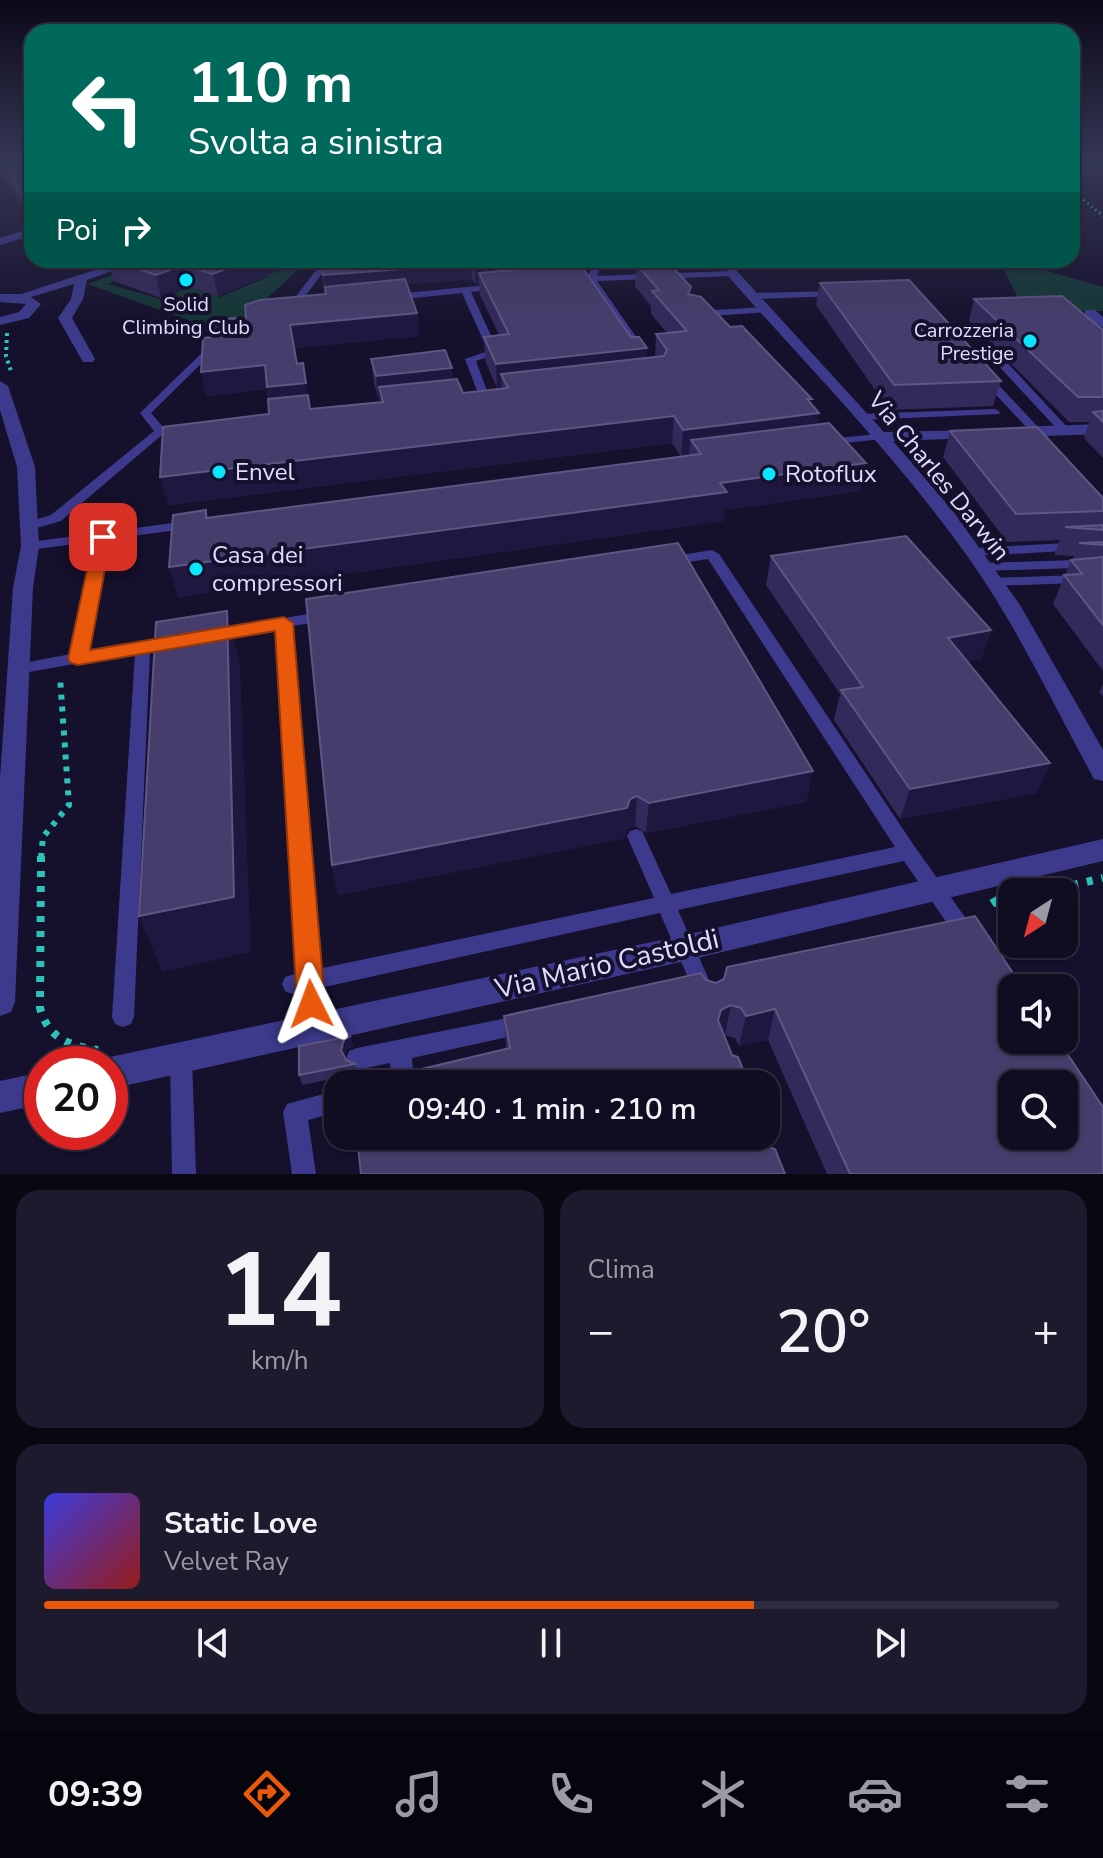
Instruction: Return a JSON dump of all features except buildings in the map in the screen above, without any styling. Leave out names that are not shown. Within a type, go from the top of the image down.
[{"type":"street","points":[[0,242],[24,234]]},
{"type":"street","points":[[0,298],[18,297],[115,268]]},
{"type":"street","name":"Via Charles Darwin","points":[[736,268],[758,303],[861,417],[984,567],[1103,772]]},
{"type":"street","points":[[0,335],[3,321],[33,308],[81,280]]},
{"type":"street","points":[[81,280],[77,299],[65,318],[88,359]]},
{"type":"street","points":[[18,297],[32,301],[33,308]]},
{"type":"street","points":[[1090,313],[1103,324]]},
{"type":"street","points":[[0,386],[26,467],[30,536],[18,669],[0,1002]]},
{"type":"street","points":[[878,437],[1103,429]]},
{"type":"street","name":"Via Mario Castoldi","points":[[128,1069],[685,948],[1103,850]]},
{"type":"street","points":[[0,1097],[24,1092]]},
{"type":"lane","points":[[293,306],[322,268]]},
{"type":"lane","points":[[591,279],[596,268]]},
{"type":"lane","points":[[575,280],[713,268]]},
{"type":"lane","points":[[591,279],[641,352]]},
{"type":"lane","points":[[387,297],[512,286]]},
{"type":"lane","points":[[465,290],[494,353],[470,359],[484,396]]},
{"type":"lane","points":[[693,314],[842,293]]},
{"type":"lane","points":[[282,310],[309,304]]},
{"type":"lane","points":[[160,431],[145,413],[226,334]]},
{"type":"lane","points":[[998,359],[1064,430]]},
{"type":"lane","points":[[977,367],[1036,431]]},
{"type":"lane","points":[[468,398],[501,394]]},
{"type":"lane","points":[[861,417],[995,412]]},
{"type":"lane","points":[[30,536],[160,431],[190,428]]},
{"type":"lane","points":[[813,444],[878,437]]},
{"type":"lane","points":[[30,536],[103,537],[203,523]]},
{"type":"lane","points":[[78,659],[103,537]]},
{"type":"lane","points":[[984,567],[1103,545]]},
{"type":"lane","points":[[650,564],[712,554],[908,852],[971,940],[935,940]]},
{"type":"lane","points":[[984,567],[1103,563]]},
{"type":"lane","points":[[984,567],[1103,578]]},
{"type":"lane","points":[[18,669],[344,613]]},
{"type":"lane","points":[[284,623],[301,982],[312,1029]]},
{"type":"lane","points":[[123,1017],[143,647]]},
{"type":"lane","points":[[636,836],[704,991]]},
{"type":"lane","points":[[301,982],[908,852]]},
{"type":"lane","points":[[357,1059],[551,1019]]},
{"type":"lane","points":[[400,1050],[402,1070]]},
{"type":"lane","points":[[181,1058],[184,1174]]},
{"type":"lane","points":[[304,1174],[295,1112],[324,1105]]},
{"type":"path","points":[[1078,884],[1103,878]]},
{"type":"green space","points":[[132,268],[143,268],[108,284],[161,299],[191,287],[220,297],[268,277],[260,273],[272,268],[300,268],[246,318],[230,320],[218,331],[88,284]]},
{"type":"green space","points":[[1003,268],[1043,268],[1103,287],[1103,311],[1070,311],[1020,302]]},
{"type":"place","name":"Solid Climbing Club","points":[[186,280]]},
{"type":"place","name":"Carrozzeria Prestige","points":[[1030,341]]},
{"type":"place","name":"Envel","points":[[219,472]]},
{"type":"place","name":"Rotoflux","points":[[769,474]]},
{"type":"place","name":"Casa dei compressori","points":[[196,569]]},
{"type":"route","points":[[103,537],[78,659],[284,623],[311,1004]]}]
